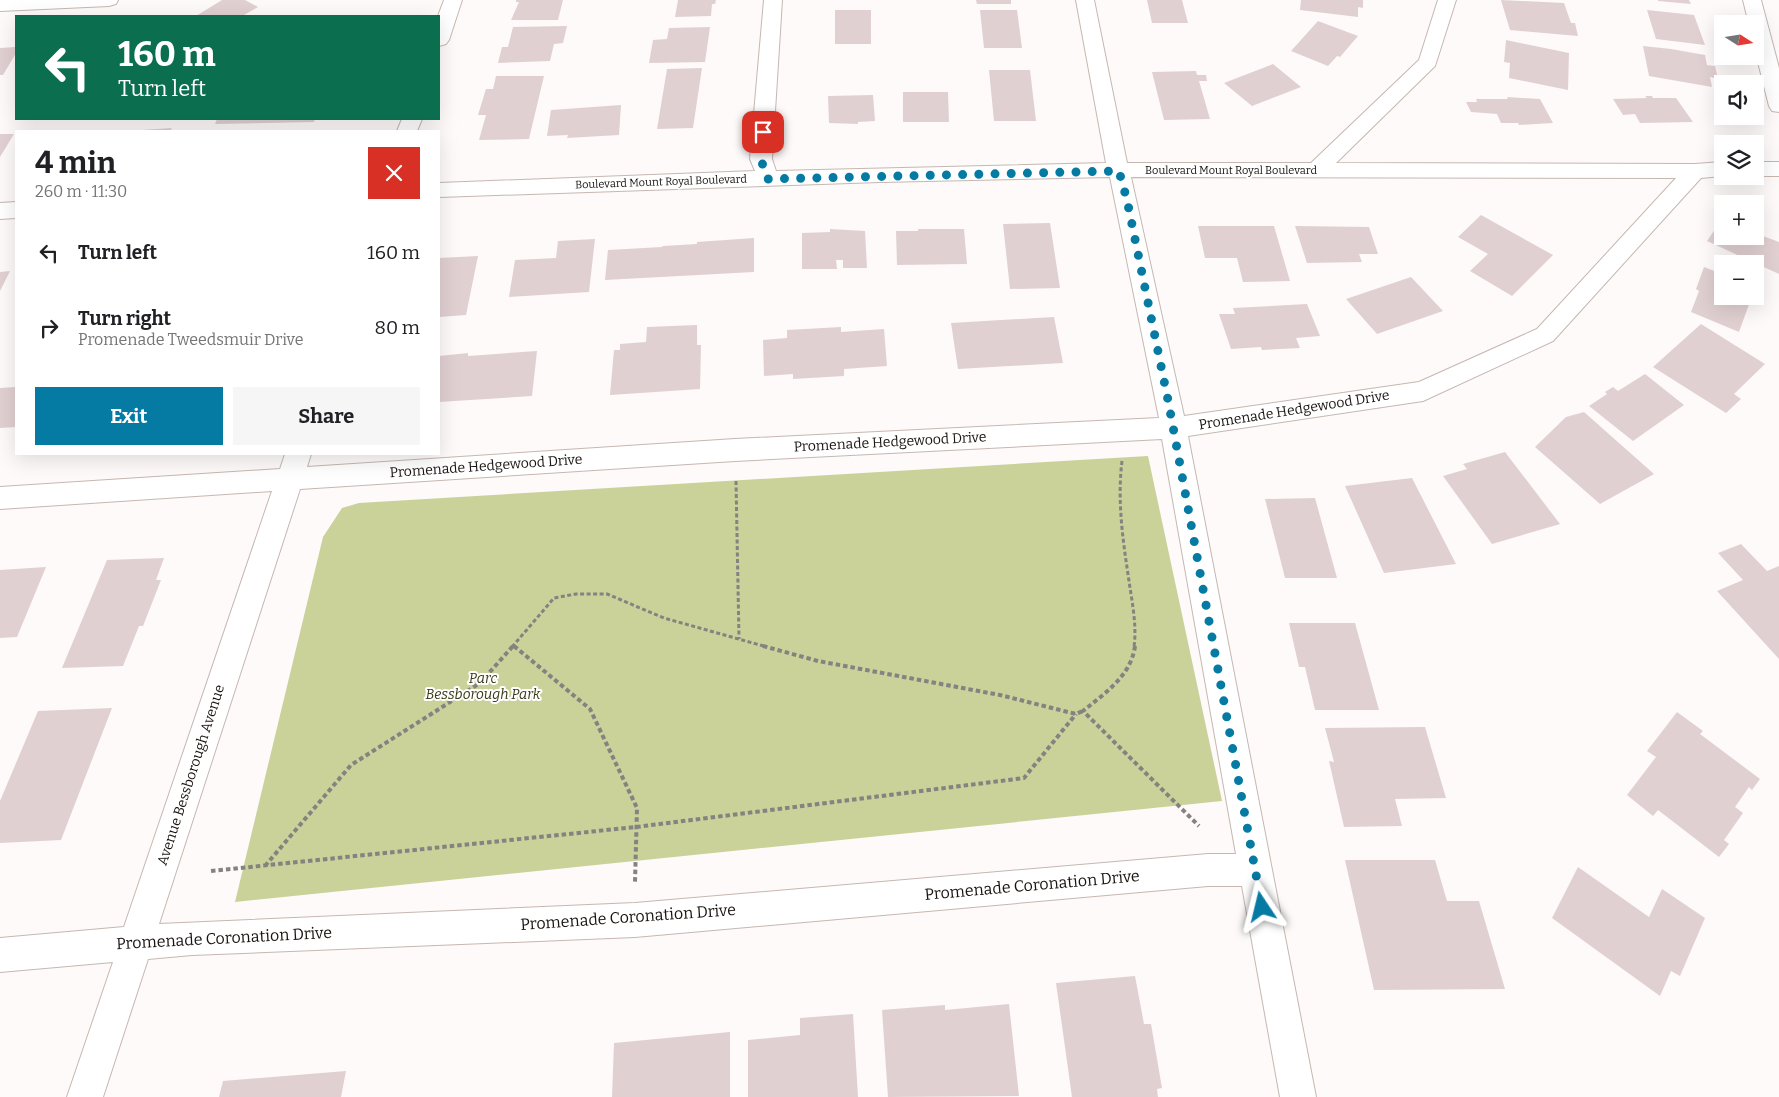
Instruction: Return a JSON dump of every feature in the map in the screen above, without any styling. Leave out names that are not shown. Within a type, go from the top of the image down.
[{"type":"street","points":[[0,5],[109,0]]},
{"type":"street","points":[[440,37],[453,0]]},
{"type":"street","points":[[768,179],[761,160],[772,0]]},
{"type":"street","points":[[1085,0],[1112,146],[1127,200],[1173,428],[1298,1097]]},
{"type":"street","points":[[1317,169],[1428,62],[1447,0]]},
{"type":"street","points":[[1752,0],[1779,106]]},
{"type":"street","name":"Boulevard Mount Royal Boulevard","points":[[440,190],[768,179],[1119,171],[1317,169],[1714,170]]},
{"type":"street","points":[[1764,169],[1779,169]]},
{"type":"street","name":"Promenade Hedgewood Drive","points":[[0,498],[294,466],[735,450],[1173,428],[1423,391],[1545,335],[1695,171]]},
{"type":"street","points":[[0,211],[15,210]]},
{"type":"street","name":"Avenue Bessborough Avenue","points":[[85,1097],[294,466]]},
{"type":"street","name":"Promenade Coronation Drive","points":[[0,955],[202,937],[635,920],[1208,870],[1255,870]]},
{"type":"path","points":[[735,450],[738,639]]},
{"type":"path","points":[[211,871],[636,827],[1024,778],[1076,714],[1083,711],[1121,678],[1128,668],[1134,652],[1134,622],[1118,482],[1124,453]]},
{"type":"path","points":[[265,866],[351,765],[480,683],[554,598],[576,594],[607,594],[664,618],[818,661],[1000,695],[1076,714]]},
{"type":"path","points":[[513,645],[590,709],[637,808],[635,920]]},
{"type":"path","points":[[1083,711],[1199,826]]},
{"type":"green space","name":"Parc Bessborough Park","points":[[1148,456],[1222,801],[235,902],[323,537],[342,508],[359,503]]},
{"type":"building","points":[[222,0],[245,0],[258,7],[244,15],[198,15]]},
{"type":"building","points":[[516,0],[563,0],[558,20],[511,20],[519,2],[516,2]]},
{"type":"building","points":[[678,0],[716,0],[715,4],[712,4],[711,16],[675,17]]},
{"type":"building","points":[[976,0],[1011,0],[1011,4],[977,4]]},
{"type":"building","points":[[1147,0],[1182,0],[1188,23],[1152,23]]},
{"type":"building","points":[[1301,0],[1363,0],[1363,8],[1358,7],[1358,17],[1300,10]]},
{"type":"building","points":[[1501,0],[1564,3],[1571,23],[1575,23],[1578,36],[1510,30]]},
{"type":"building","points":[[1689,0],[1691,4],[1658,1]]},
{"type":"building","points":[[835,10],[871,10],[871,44],[835,44]]},
{"type":"building","points":[[980,10],[1017,10],[1022,48],[984,48]]},
{"type":"building","points":[[1647,10],[1694,15],[1705,45],[1656,39]]},
{"type":"building","points":[[1318,21],[1358,36],[1340,57],[1337,56],[1328,66],[1291,51]]},
{"type":"building","points":[[567,26],[563,43],[554,44],[550,61],[498,63],[502,47],[508,47],[513,27]]},
{"type":"building","points":[[710,27],[705,62],[649,63],[653,40],[667,39],[669,28]]},
{"type":"building","points":[[1506,40],[1569,53],[1568,90],[1509,78],[1510,63],[1504,62]]},
{"type":"building","points":[[1643,46],[1705,55],[1707,65],[1715,66],[1717,75],[1714,75],[1714,78],[1710,77],[1712,87],[1649,76]]},
{"type":"building","points":[[15,47],[15,55],[3,75],[0,75],[0,48]]},
{"type":"building","points":[[1273,64],[1301,87],[1252,106],[1224,83]]},
{"type":"building","points":[[702,68],[693,128],[657,129],[667,69]]},
{"type":"building","points":[[989,70],[1030,70],[1036,121],[994,121]]},
{"type":"building","points":[[1196,71],[1197,75],[1206,75],[1207,81],[1199,81],[1210,119],[1164,120],[1152,72]]},
{"type":"building","points":[[496,76],[544,76],[529,139],[479,140],[486,115],[478,115],[486,89],[493,89]]},
{"type":"building","points":[[903,92],[948,92],[949,122],[903,122]]},
{"type":"building","points":[[873,95],[875,121],[858,122],[858,124],[829,123],[828,96]]},
{"type":"building","points":[[1645,96],[1676,98],[1693,122],[1640,123],[1635,114],[1623,115],[1613,99],[1647,98]]},
{"type":"building","points":[[1507,97],[1540,99],[1553,123],[1519,125],[1518,123],[1501,123],[1497,114],[1471,112],[1466,102],[1477,102],[1476,99],[1508,99]]},
{"type":"building","points":[[621,105],[619,135],[567,138],[568,135],[547,136],[551,110]]},
{"type":"building","points":[[217,120],[315,120],[314,122],[215,124]]},
{"type":"building","points":[[172,128],[171,130],[142,130]]},
{"type":"building","points":[[0,134],[14,134],[0,157]]},
{"type":"building","points":[[1481,215],[1553,255],[1512,296],[1470,271],[1488,254],[1458,237]]},
{"type":"building","points":[[1050,223],[1060,288],[1010,289],[1003,224]]},
{"type":"building","points":[[1198,226],[1274,226],[1290,281],[1243,282],[1237,258],[1205,258]]},
{"type":"building","points":[[1295,226],[1369,227],[1378,254],[1359,254],[1362,262],[1307,263]]},
{"type":"building","points":[[830,229],[865,231],[867,268],[843,268],[843,260],[836,260],[837,269],[802,269],[802,233],[830,232]]},
{"type":"building","points":[[918,229],[964,229],[967,264],[897,265],[896,231],[918,231]]},
{"type":"building","points":[[1714,231],[1714,244],[1707,241]]},
{"type":"building","points":[[1764,236],[1779,242],[1779,274],[1764,267],[1764,255],[1738,255],[1716,245],[1764,245]]},
{"type":"building","points":[[754,238],[754,272],[605,280],[608,250]]},
{"type":"building","points":[[595,239],[589,292],[509,297],[515,260],[556,258],[558,241]]},
{"type":"building","points":[[478,256],[466,315],[440,317],[440,258]]},
{"type":"building","points":[[1704,267],[1714,271],[1714,305],[1749,305],[1739,332],[1691,312],[1699,291],[1696,289]]},
{"type":"building","points":[[10,271],[0,291],[0,272]]},
{"type":"building","points":[[1411,277],[1443,311],[1377,334],[1346,299]]},
{"type":"building","points":[[1307,304],[1320,336],[1296,338],[1300,348],[1262,350],[1261,347],[1231,349],[1219,314],[1235,314],[1233,308]]},
{"type":"building","points":[[1054,317],[1063,363],[958,369],[951,323]]},
{"type":"building","points":[[1701,324],[1765,364],[1734,394],[1741,399],[1726,413],[1653,367]]},
{"type":"building","points":[[697,325],[697,345],[701,345],[700,389],[610,395],[614,350],[620,350],[620,344],[646,342],[647,327]]},
{"type":"building","points":[[841,327],[841,332],[884,329],[887,366],[844,369],[844,376],[793,379],[793,374],[764,376],[763,340],[787,338],[787,330]]},
{"type":"building","points":[[537,351],[532,396],[440,402],[440,356],[468,353],[468,356]]},
{"type":"building","points":[[1645,374],[1684,405],[1633,441],[1589,406],[1607,394],[1605,392],[1613,387],[1618,391]]},
{"type":"building","points":[[15,387],[15,427],[0,428],[0,388]]},
{"type":"building","points":[[1584,412],[1654,474],[1600,504],[1535,447],[1566,417]]},
{"type":"building","points":[[1505,452],[1560,524],[1492,544],[1443,476],[1467,469],[1463,464]]},
{"type":"building","points":[[1412,478],[1456,564],[1384,573],[1345,486]]},
{"type":"building","points":[[1315,498],[1337,578],[1285,578],[1265,499]]},
{"type":"building","points":[[1741,544],[1767,571],[1779,566],[1779,659],[1717,591],[1743,580],[1718,553]]},
{"type":"building","points":[[164,558],[156,580],[161,580],[143,626],[139,626],[123,666],[62,668],[107,560]]},
{"type":"building","points":[[46,567],[17,637],[0,638],[0,570]]},
{"type":"building","points":[[1289,623],[1355,623],[1379,710],[1315,710],[1305,667],[1299,667]]},
{"type":"building","points":[[112,708],[61,840],[0,843],[0,801],[38,711]]},
{"type":"building","points":[[1677,712],[1703,731],[1700,734],[1760,779],[1752,790],[1749,787],[1735,807],[1743,813],[1724,840],[1729,844],[1719,857],[1658,810],[1653,816],[1627,795],[1656,757],[1647,751]]},
{"type":"building","points":[[1425,727],[1446,798],[1395,799],[1402,826],[1344,827],[1329,761],[1334,762],[1325,728]]},
{"type":"building","points":[[1345,860],[1435,860],[1447,901],[1479,901],[1505,989],[1374,990]]},
{"type":"building","points":[[1578,867],[1649,917],[1662,889],[1705,918],[1680,976],[1671,971],[1660,996],[1552,918]]},
{"type":"building","points":[[1135,976],[1144,1024],[1151,1024],[1162,1088],[1157,1089],[1158,1097],[1072,1097],[1056,983]]},
{"type":"building","points":[[1009,1004],[1019,1096],[888,1097],[882,1010],[945,1005],[945,1010]]},
{"type":"building","points":[[853,1014],[858,1097],[748,1097],[748,1040],[800,1035],[800,1018]]},
{"type":"building","points":[[730,1032],[730,1097],[612,1097],[614,1043]]},
{"type":"building","points":[[346,1071],[341,1097],[219,1097],[223,1081]]},
{"type":"route","points":[[763,132],[761,160],[768,179],[1119,171],[1127,200],[1168,400],[1262,907]]}]
